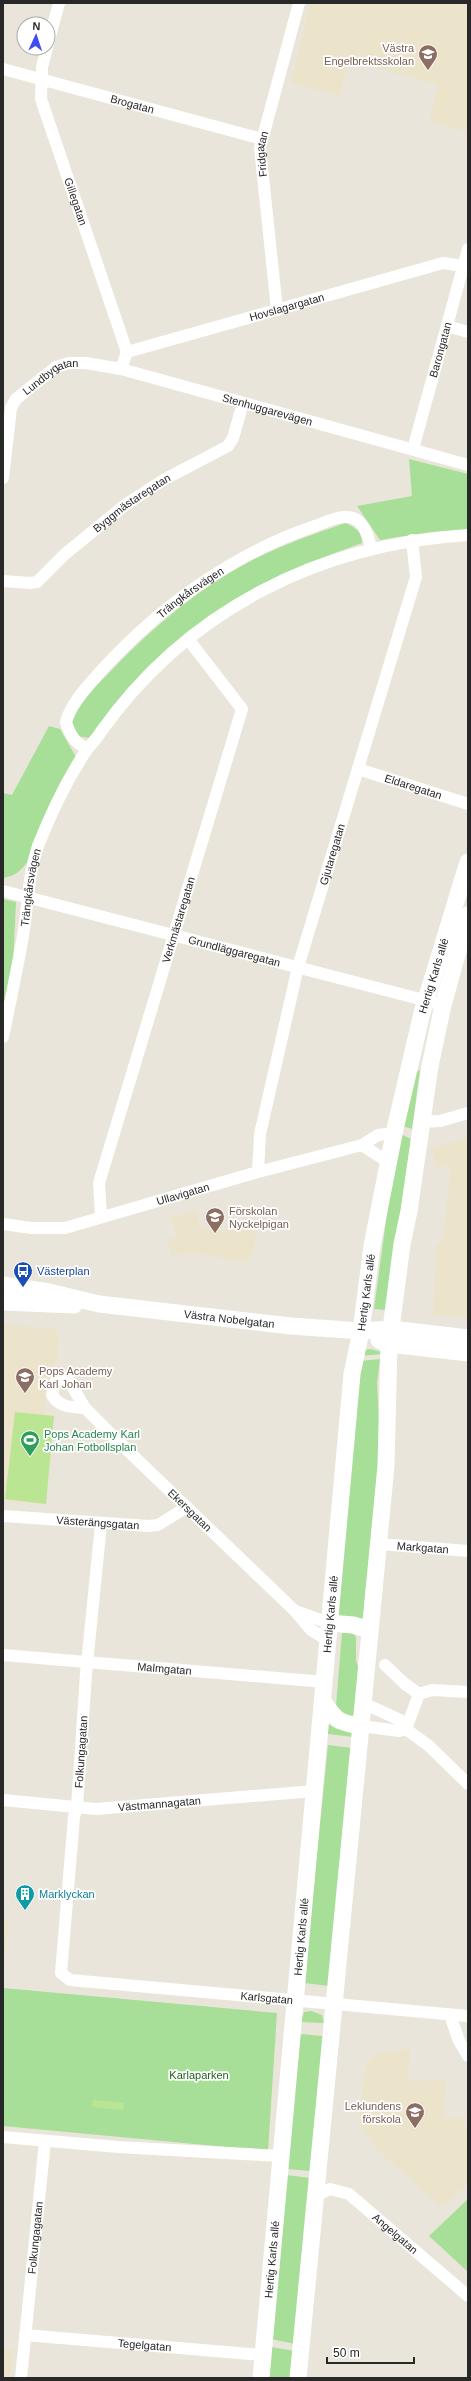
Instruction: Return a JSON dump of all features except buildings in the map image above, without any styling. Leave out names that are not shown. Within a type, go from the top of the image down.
[{"type":"main road","name":"Hertig Karls allé","points":[[261,2378],[352,1374],[361,1331],[372,1246],[394,1133],[426,1000],[468,862]]},
{"type":"main road","name":"Hertig Karls allé","points":[[298,2378],[386,1466],[390,1337],[418,1135],[422,1122],[430,1066],[443,1005],[468,916]]},
{"type":"main road","name":"Västra Nobelgatan","points":[[3,1285],[49,1292],[98,1304],[307,1328],[361,1331],[390,1337]]},
{"type":"main road","name":"Västra Nobelgatan","points":[[3,1302],[49,1305],[98,1304]]},
{"type":"main road","points":[[390,1337],[468,1338]]},
{"type":"main road","points":[[390,1337],[468,1353]]},
{"type":"main road","points":[[329,1622],[352,1625],[370,1630]]},
{"type":"main road","points":[[323,1701],[333,1717],[345,1724],[361,1726]]},
{"type":"street","points":[[56,17],[60,3]]},
{"type":"street","name":"Fridgatan","points":[[277,310],[260,148],[299,3]]},
{"type":"street","name":"Gillegatan","points":[[45,56],[42,67],[41,99],[127,352]]},
{"type":"street","name":"Brogatan","points":[[3,69],[262,139]]},
{"type":"street","name":"Barongatan","points":[[413,450],[468,249]]},
{"type":"street","name":"Hovslagargatan","points":[[127,352],[444,263],[464,266]]},
{"type":"street","points":[[447,326],[468,332]]},
{"type":"street","points":[[121,369],[127,352]]},
{"type":"street","name":"Lundbygatan","points":[[3,478],[7,407],[56,367],[69,363],[80,363],[121,369]]},
{"type":"street","name":"Stenhuggarevägen","points":[[121,369],[413,450]]},
{"type":"street","name":"Byggmästaregatan","points":[[3,581],[30,583],[37,582],[65,554],[125,505],[178,471],[228,446],[233,438],[243,403]]},
{"type":"street","points":[[413,450],[468,465]]},
{"type":"street","name":"Trängkårsvägen","points":[[87,749],[76,744],[70,735],[66,722],[74,704],[117,654],[142,629],[188,592],[267,546],[298,532],[337,519],[346,517],[354,519],[366,534],[371,548]]},
{"type":"street","name":"Trängkårsvägen","points":[[3,1037],[7,995],[23,935],[31,868],[47,825],[64,788],[87,749],[130,693],[188,640],[216,617],[270,587],[325,562],[371,548],[412,540],[468,535]]},
{"type":"street","name":"Gjutaregatan","points":[[258,1172],[260,1134],[298,966],[416,577],[412,540]]},
{"type":"street","name":"Verkmästaregatan","points":[[101,1216],[99,1183],[242,709],[188,640]]},
{"type":"street","name":"Eldaregatan","points":[[358,769],[468,804]]},
{"type":"street","name":"Grundläggaregatan","points":[[3,891],[298,966],[443,1005]]},
{"type":"street","points":[[422,1122],[440,1121],[468,1113]]},
{"type":"street","name":"Ullavigatan","points":[[3,1224],[32,1228],[65,1228],[101,1216],[258,1172],[362,1145],[378,1135],[394,1133]]},
{"type":"street","points":[[362,1145],[388,1162]]},
{"type":"street","name":"Ekersgatan","points":[[86,1408],[295,1611],[311,1630],[328,1640]]},
{"type":"street","name":"Västerängsgatan","points":[[3,1516],[101,1524],[158,1525],[187,1507]]},
{"type":"street","name":"Folkungagatan","points":[[66,1978],[61,1973],[60,1968],[74,1818],[77,1807],[87,1662],[101,1524]]},
{"type":"street","name":"Markgatan","points":[[378,1544],[468,1551]]},
{"type":"street","name":"Ekersgatan","points":[[295,1611],[329,1622]]},
{"type":"street","name":"Malmgatan","points":[[3,1655],[325,1682]]},
{"type":"street","points":[[385,1665],[405,1684],[420,1694]]},
{"type":"street","points":[[361,1726],[399,1731],[406,1728],[420,1694],[432,1690],[468,1692]]},
{"type":"street","points":[[363,1703],[400,1720],[406,1728],[429,1746],[468,1784]]},
{"type":"street","name":"Västmannagatan","points":[[3,1800],[96,1809],[315,1791]]},
{"type":"street","name":"Karlsgatan","points":[[66,1978],[296,2001],[468,2016]]},
{"type":"street","points":[[450,2015],[459,2041],[468,2056]]},
{"type":"street","points":[[3,2137],[281,2156]]},
{"type":"street","name":"Folkungagatan","points":[[21,2378],[45,2140]]},
{"type":"street","name":"Angelgatan","points":[[316,2196],[330,2190],[349,2194],[468,2296]]},
{"type":"street","name":"Tegelgatan","points":[[25,2336],[263,2356]]},
{"type":"shaded area","name":"Västra Engelbrektsskolan","points":[[310,3],[468,3],[468,132],[429,121],[438,85],[349,60],[340,96],[291,83]]},
{"type":"shaded area","points":[[468,1138],[468,1318],[433,1315],[436,1247],[443,1240],[451,1164],[437,1168],[431,1148]]},
{"type":"shaded area","name":"Förskolan Nyckelpigan","points":[[196,1211],[202,1230],[212,1227],[224,1231],[252,1224],[256,1239],[253,1254],[245,1263],[204,1254],[188,1253],[172,1256],[167,1240],[177,1237],[171,1217]]},
{"type":"shaded area","name":"Pops Academy Karl Johan","points":[[3,1324],[55,1329],[59,1336],[57,1360],[47,1373],[45,1416],[54,1416],[46,1504],[3,1501]]},
{"type":"shaded area","points":[[3,1919],[9,1920],[3,1976]]},
{"type":"shaded area","name":"Leklundens förskola","points":[[410,2049],[408,2080],[446,2081],[444,2118],[466,2119],[465,2127],[468,2131],[468,2184],[442,2207],[376,2149],[359,2122],[366,2066],[371,2058],[379,2053]]},
{"type":"shaded area","points":[[3,2349],[13,2350],[10,2378],[3,2378]]},
{"type":"green space","points":[[409,459],[468,474],[468,530],[431,532],[380,540],[357,506],[412,496]]},
{"type":"green space","points":[[345,523],[357,530],[361,536],[362,543],[308,563],[255,589],[106,717],[89,738],[77,736],[71,726],[83,702],[101,681],[144,638],[176,610],[211,585],[247,563],[295,541]]},
{"type":"green space","points":[[49,726],[60,729],[76,757],[28,861],[23,868],[11,876],[3,878],[3,793],[12,795]]},
{"type":"green space","points":[[3,899],[16,902],[13,965],[3,1009]]},
{"type":"green space","points":[[420,1070],[412,1129],[402,1126],[415,1073]]},
{"type":"green space","points":[[403,1135],[411,1139],[387,1310],[374,1309],[394,1162],[399,1137]]},
{"type":"green space","points":[[370,1349],[382,1352],[384,1354],[360,1356],[365,1350]]},
{"type":"green space","points":[[380,1359],[377,1383],[380,1439],[365,1623],[339,1617],[336,1614],[360,1361]]},
{"type":"green space","name":"Pops Academy Karl Johan Fotbollsplan","points":[[15,1412],[54,1416],[46,1504],[5,1499]]},
{"type":"green space","points":[[345,1630],[353,1633],[356,1637],[356,1661],[359,1669],[355,1714],[351,1717],[345,1716],[336,1705],[342,1633]]},
{"type":"green space","points":[[328,1724],[337,1729],[355,1730],[354,1737],[328,1734]]},
{"type":"green space","points":[[328,1745],[353,1748],[329,1986],[304,1983]]},
{"type":"green space","name":"Karlaparken","points":[[3,1988],[277,2013],[268,2151],[3,2126]]},
{"type":"green space","points":[[311,2011],[322,2015],[324,2023],[301,2022],[304,2012]]},
{"type":"green space","points":[[300,2034],[323,2036],[310,2171],[287,2169]]},
{"type":"green space","points":[[93,2100],[124,2103],[123,2110],[92,2107]]},
{"type":"green space","points":[[287,2175],[310,2178],[295,2344],[271,2339]]},
{"type":"green space","points":[[468,2199],[468,2272],[429,2236]]},
{"type":"green space","points":[[271,2347],[295,2351],[292,2378],[268,2378]]},
{"type":"place","name":"Västra Engelbrektsskolan","points":[[428,71]]},
{"type":"place","name":"Förskolan Nyckelpigan","points":[[215,1234]]},
{"type":"place","name":"Västerplan","points":[[23,1288]]},
{"type":"place","name":"Pops Academy Karl Johan","points":[[25,1394]]},
{"type":"place","name":"Pops Academy Karl Johan Fotbollsplan","points":[[30,1457]]},
{"type":"place","name":"Marklyckan","points":[[25,1911]]},
{"type":"place","name":"Leklundens förskola","points":[[415,2129]]}]
